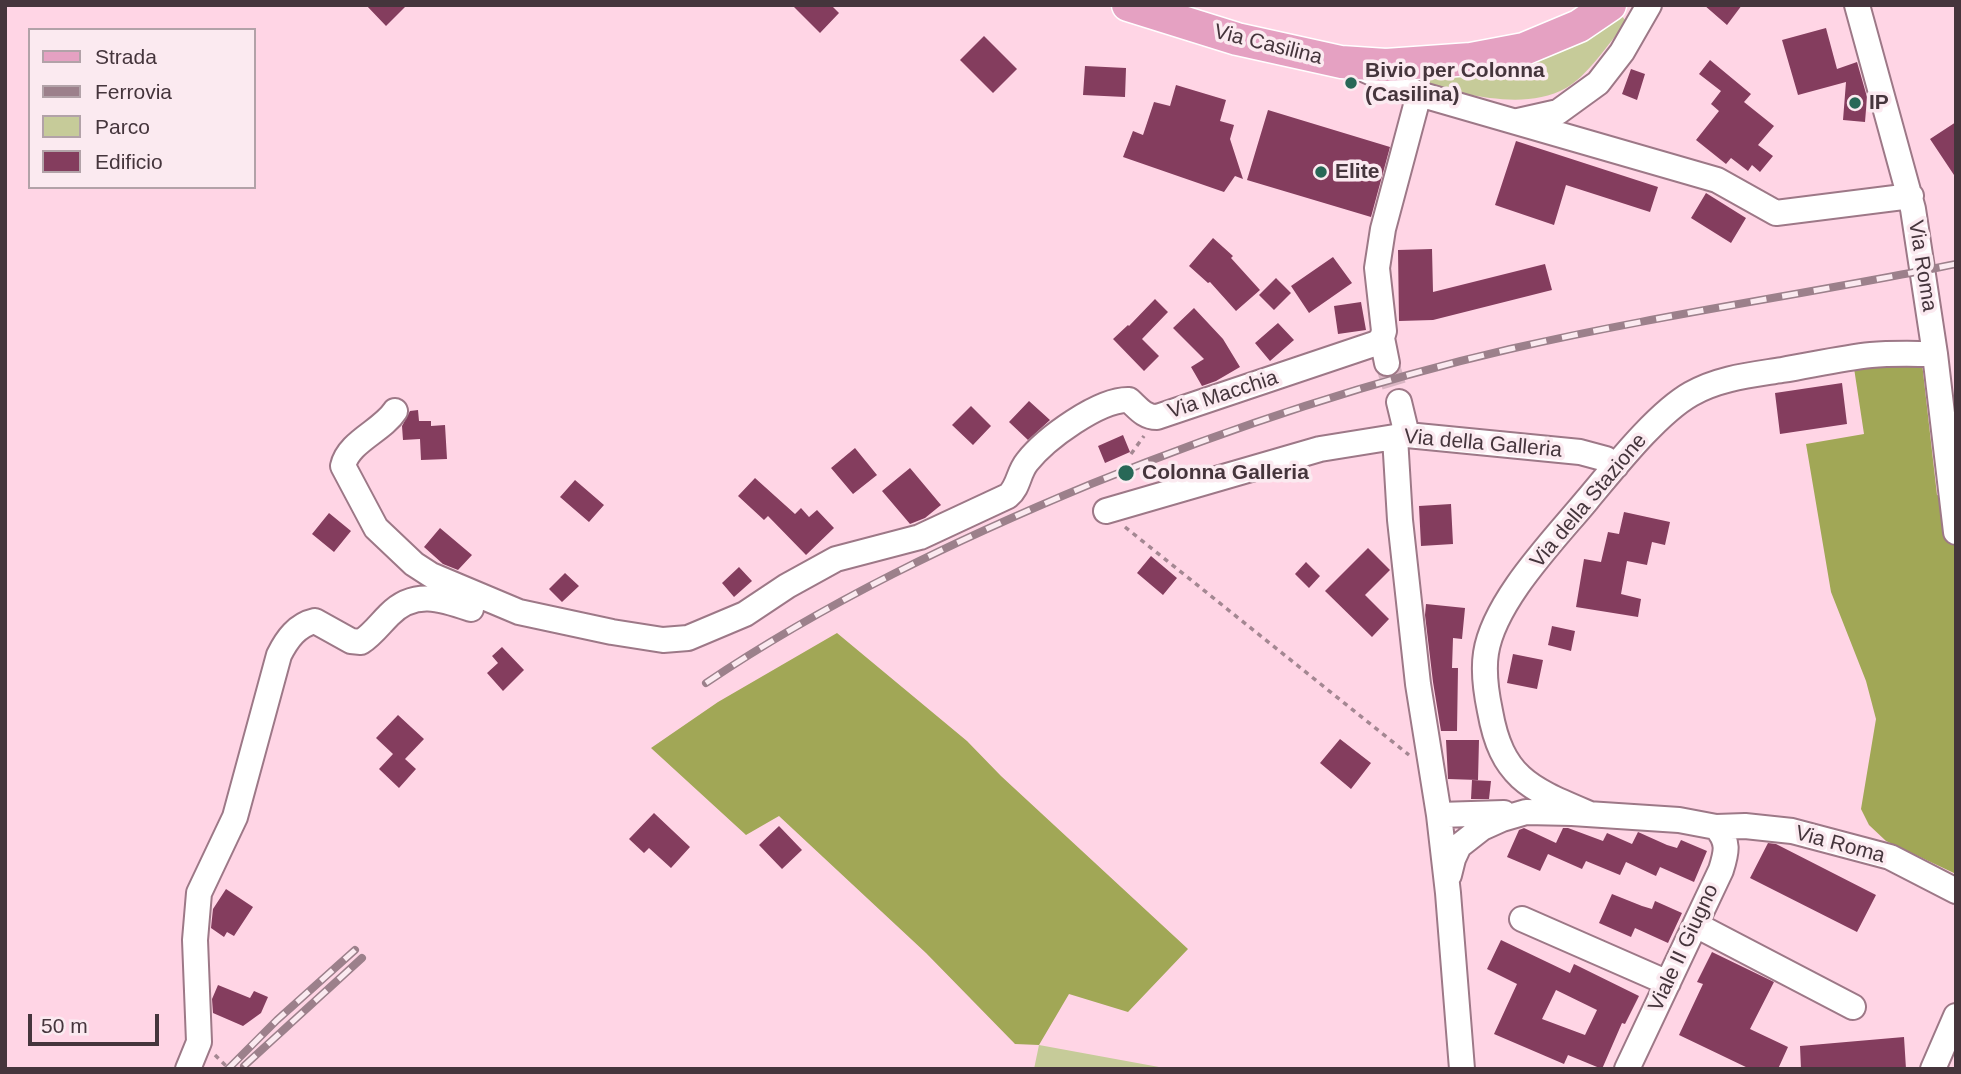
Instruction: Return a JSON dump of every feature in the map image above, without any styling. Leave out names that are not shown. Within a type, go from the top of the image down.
[{"type":"main road","name":"Via Casilina","points":[[1128,5],[1237,39],[1351,64],[1428,63],[1509,53],[1562,35],[1588,21],[1609,5]]},
{"type":"street","points":[[1514,122],[1558,112],[1598,83],[1622,52],[1649,5]]},
{"type":"street","name":"Via Roma","points":[[1857,5],[1911,196],[1935,354],[1956,532]]},
{"type":"street","points":[[1351,64],[1419,94],[1717,180],[1776,212],[1911,196]]},
{"type":"street","points":[[1387,363],[1382,338],[1384,331],[1377,268],[1383,229],[1419,94]]},
{"type":"street","name":"Via Macchia","points":[[519,612],[649,639],[688,638],[745,614],[787,586],[836,559],[920,537],[1008,496],[1014,491],[1027,462],[1043,446],[1064,429],[1106,404],[1129,400],[1150,417],[1157,416],[1369,346],[1382,338]]},
{"type":"street","name":"Via della Stazione","points":[[1590,814],[1527,784],[1506,761],[1496,740],[1486,694],[1486,654],[1499,616],[1544,551],[1655,424],[1690,395],[1724,379],[1872,355],[1935,354]]},
{"type":"street","points":[[1399,402],[1400,520],[1418,684],[1439,815],[1448,893],[1462,1069]]},
{"type":"street","points":[[395,411],[389,421],[358,444],[344,460],[344,472],[368,517],[382,535],[414,564],[431,575],[519,612]]},
{"type":"street","name":"Via della Galleria","points":[[1105,511],[1320,449],[1401,436],[1580,452],[1606,459],[1616,466]]},
{"type":"street","points":[[188,1069],[199,1042],[195,940],[199,893],[235,817],[279,655],[286,641],[304,624],[315,621],[351,641],[361,642],[402,604],[424,598],[445,599],[478,611],[507,617],[519,612]]},
{"type":"street","points":[[1448,893],[1452,859],[1459,846],[1482,828],[1525,813]]},
{"type":"street","name":"Via Roma","points":[[1439,815],[1590,814],[1679,820],[1716,827],[1745,826],[1792,831],[1890,857],[1956,891]]},
{"type":"street","name":"Viale II Giugno","points":[[1627,1069],[1721,870],[1727,848],[1725,838],[1716,827]]},
{"type":"street","points":[[1522,919],[1668,983]]},
{"type":"street","points":[[1696,925],[1853,1007]]},
{"type":"street","points":[[1933,1069],[1956,1016]]},
{"type":"path","points":[[1105,511],[1432,774]]},
{"type":"path","points":[[215,1055],[229,1069]]},
{"type":"green space","points":[[1621,15],[1626,21],[1621,29],[1581,77],[1566,88],[1542,97],[1516,100],[1490,98],[1441,90],[1420,80],[1422,76]]},
{"type":"green space","points":[[1922,363],[1937,495],[1956,501],[1956,874],[1886,841],[1869,825],[1861,809],[1876,719],[1866,681],[1831,592],[1806,444],[1864,434],[1854,368]]},
{"type":"green space","points":[[837,633],[967,741],[1001,776],[1188,949],[1128,1012],[1069,994],[1039,1045],[1015,1044],[926,953],[779,816],[746,835],[651,748],[718,702]]},
{"type":"green space","points":[[1039,1045],[1159,1067],[1034,1069]]},
{"type":"building","points":[[366,5],[407,5],[386,26]]},
{"type":"building","points":[[792,5],[831,5],[839,13],[820,33]]},
{"type":"building","points":[[1704,5],[1742,5],[1727,25]]},
{"type":"building","points":[[1826,28],[1837,69],[1857,62],[1867,97],[1865,122],[1843,120],[1846,82],[1798,95],[1782,40]]},
{"type":"building","points":[[984,36],[1017,69],[993,93],[960,60]]},
{"type":"building","points":[[1710,60],[1751,94],[1744,102],[1774,126],[1758,145],[1773,156],[1760,172],[1752,165],[1748,171],[1731,158],[1726,164],[1696,140],[1719,111],[1711,104],[1721,91],[1699,74]]},
{"type":"building","points":[[1085,66],[1126,68],[1125,97],[1083,95]]},
{"type":"building","points":[[1631,69],[1645,74],[1637,100],[1622,94]]},
{"type":"building","points":[[1176,85],[1226,100],[1220,121],[1234,125],[1230,139],[1243,179],[1235,176],[1224,192],[1123,157],[1133,131],[1143,135],[1154,102],[1170,106]]},
{"type":"building","name":"Elite","points":[[1268,110],[1390,147],[1371,217],[1247,180]]},
{"type":"building","points":[[1956,122],[1956,178],[1930,139]]},
{"type":"building","points":[[1516,141],[1658,187],[1650,212],[1566,185],[1554,225],[1495,205]]},
{"type":"building","points":[[1706,193],[1746,218],[1731,243],[1691,218]]},
{"type":"building","points":[[1213,238],[1233,256],[1231,258],[1260,290],[1236,311],[1210,282],[1189,266]]},
{"type":"building","points":[[1432,249],[1433,292],[1545,264],[1552,290],[1433,320],[1399,321],[1398,250]]},
{"type":"building","points":[[1333,257],[1352,283],[1309,313],[1291,286]]},
{"type":"building","points":[[1276,278],[1291,293],[1274,310],[1259,295]]},
{"type":"building","points":[[1155,299],[1168,312],[1142,339],[1159,356],[1144,371],[1113,339]]},
{"type":"building","points":[[1361,302],[1366,330],[1338,334],[1334,306]]},
{"type":"building","points":[[1194,308],[1223,339],[1240,367],[1202,386],[1191,367],[1204,359],[1173,328]]},
{"type":"building","points":[[1278,323],[1294,340],[1270,361],[1255,343]]},
{"type":"building","points":[[1842,383],[1847,424],[1780,434],[1775,393]]},
{"type":"building","points":[[1029,401],[1050,420],[1028,440],[1009,422]]},
{"type":"building","points":[[971,406],[991,426],[973,445],[952,425]]},
{"type":"building","points":[[418,410],[419,421],[431,421],[431,426],[445,425],[447,459],[421,460],[420,439],[403,440],[402,426],[410,411]]},
{"type":"building","points":[[1123,435],[1130,452],[1105,463],[1098,446]]},
{"type":"building","points":[[855,448],[877,475],[853,494],[831,468]]},
{"type":"building","points":[[910,468],[941,505],[925,518],[910,524],[882,491]]},
{"type":"building","points":[[755,478],[795,514],[801,508],[809,517],[817,510],[834,528],[806,555],[768,516],[764,520],[738,496]]},
{"type":"building","points":[[575,480],[604,505],[589,522],[560,497]]},
{"type":"building","points":[[1451,504],[1453,544],[1421,546],[1419,506]]},
{"type":"building","points":[[1624,512],[1670,522],[1665,545],[1652,542],[1647,565],[1627,561],[1621,594],[1641,599],[1638,617],[1576,607],[1584,559],[1601,562],[1608,532],[1619,534]]},
{"type":"building","points":[[329,513],[351,531],[334,552],[312,534]]},
{"type":"building","points":[[440,528],[472,555],[458,570],[443,564],[424,547]]},
{"type":"building","points":[[1368,548],[1390,570],[1365,595],[1389,619],[1372,637],[1325,591]]},
{"type":"building","points":[[1151,556],[1177,578],[1163,595],[1137,573]]},
{"type":"building","points":[[1306,562],[1320,576],[1309,588],[1295,574]]},
{"type":"building","points":[[739,567],[752,581],[734,597],[722,583]]},
{"type":"building","points":[[565,573],[579,586],[562,602],[549,589]]},
{"type":"building","points":[[1426,604],[1465,608],[1462,639],[1453,638],[1452,668],[1458,668],[1457,731],[1441,731],[1425,615]]},
{"type":"building","points":[[1552,626],[1575,631],[1571,651],[1548,645]]},
{"type":"building","points":[[502,647],[524,670],[503,691],[487,673],[498,663],[492,656]]},
{"type":"building","points":[[1513,654],[1543,660],[1537,689],[1507,683]]},
{"type":"building","points":[[398,715],[424,739],[405,759],[416,769],[399,788],[379,769],[393,754],[376,738]]},
{"type":"building","points":[[1340,739],[1371,763],[1351,789],[1320,763]]},
{"type":"building","points":[[1446,740],[1479,740],[1478,780],[1448,779]]},
{"type":"building","points":[[1472,780],[1491,781],[1489,799],[1471,799]]},
{"type":"building","points":[[654,813],[690,847],[671,868],[649,848],[644,853],[629,839]]},
{"type":"building","points":[[779,826],[802,850],[782,869],[759,845]]},
{"type":"building","points":[[1524,828],[1556,843],[1563,828],[1568,828],[1603,841],[1607,833],[1632,844],[1638,832],[1677,848],[1681,840],[1707,851],[1694,882],[1660,867],[1656,876],[1626,862],[1620,875],[1586,861],[1582,869],[1548,854],[1540,871],[1507,857],[1519,830]]},
{"type":"building","points":[[1768,843],[1776,844],[1876,895],[1857,932],[1750,878]]},
{"type":"building","points":[[226,889],[253,907],[234,936],[227,932],[224,937],[211,928],[213,909]]},
{"type":"building","points":[[1612,894],[1652,909],[1655,901],[1682,913],[1668,943],[1635,928],[1631,937],[1599,923]]},
{"type":"building","points":[[1501,940],[1570,973],[1574,964],[1639,996],[1625,1024],[1622,1023],[1602,1069],[1568,1055],[1564,1064],[1494,1034],[1517,984],[1487,969]],"holes":[[[1556,990],[1597,1010],[1585,1035],[1542,1019]]]},
{"type":"building","points":[[1712,952],[1774,982],[1750,1029],[1788,1047],[1778,1069],[1750,1069],[1679,1035],[1703,984],[1697,982]]},
{"type":"building","points":[[218,985],[250,998],[254,991],[268,997],[261,1013],[243,1026],[213,1013],[212,999]]},
{"type":"building","points":[[1904,1037],[1906,1069],[1801,1069],[1800,1046]]},
{"type":"tunnel","points":[[1387,363],[1399,402]]},
{"type":"railway","points":[[706,683],[798,625],[942,550],[1091,484],[1298,408],[1403,376],[1510,349],[1677,315],[1956,264]]},
{"type":"railway","points":[[228,1069],[277,1020],[355,950]]},
{"type":"railway","points":[[244,1066],[362,958]]},
{"type":"place","name":"Bivio per Colonna (Casilina)","points":[[1351,83]]},
{"type":"place","name":"IP","points":[[1855,103]]},
{"type":"place","name":"Elite","points":[[1321,172]]},
{"type":"place","name":"Colonna Galleria","points":[[1126,473]]}]
